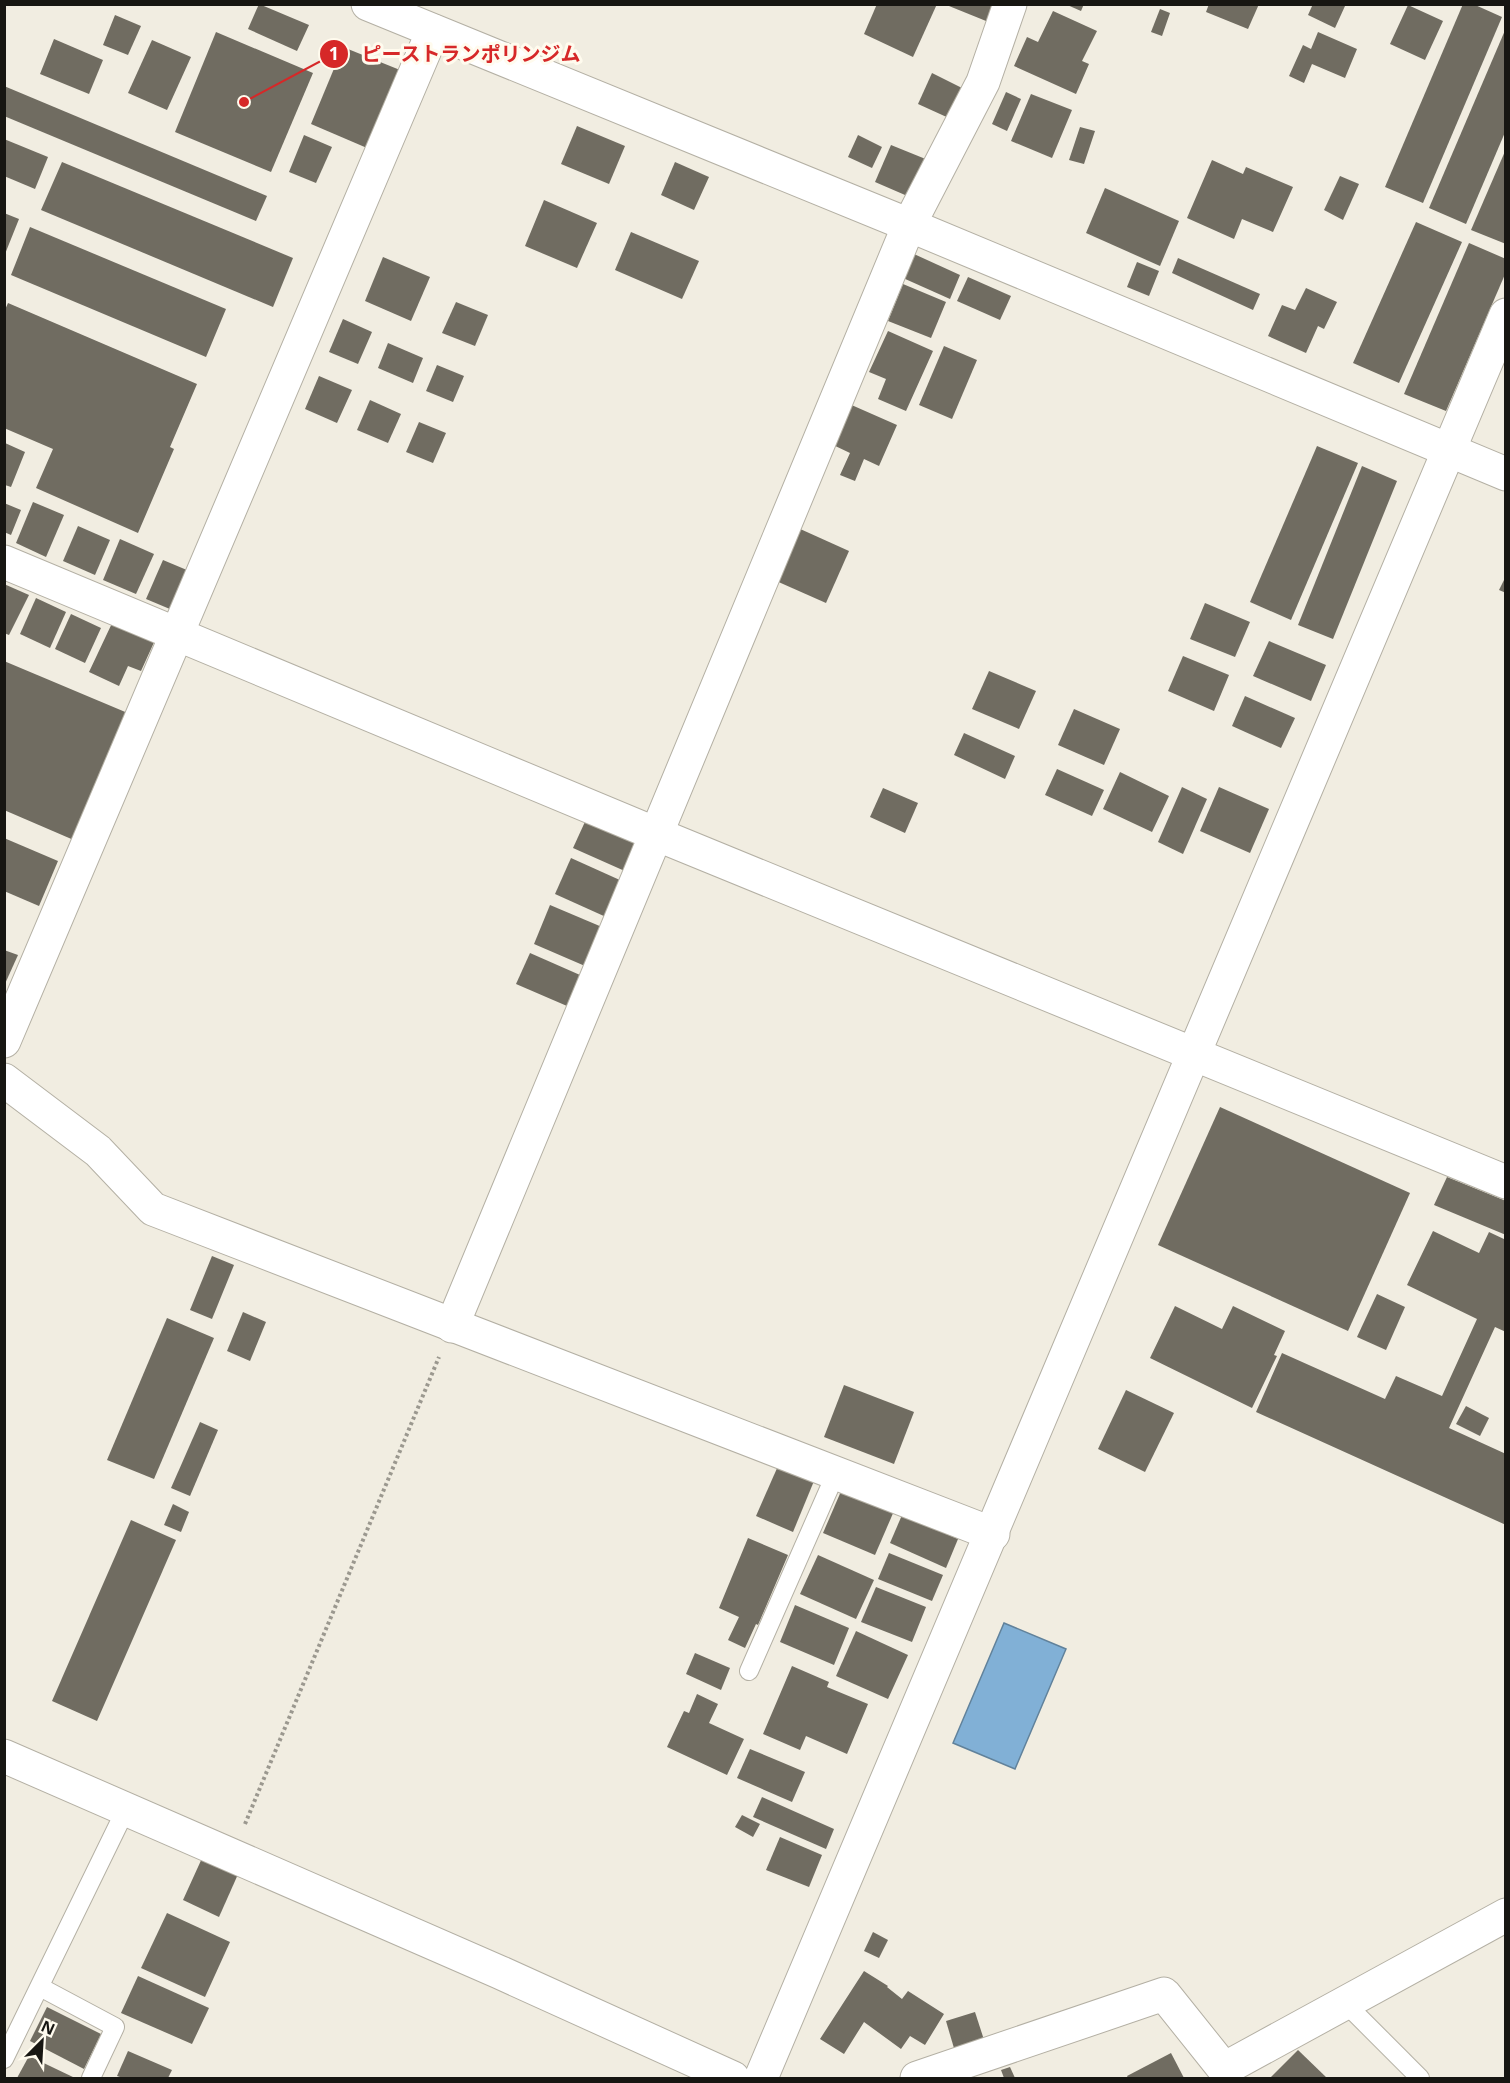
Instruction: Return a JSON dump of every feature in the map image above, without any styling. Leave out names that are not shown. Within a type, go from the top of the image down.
[{"type":"street","points":[[368,4],[909,225],[1506,474]]},
{"type":"street","points":[[452,1326],[909,225],[983,82],[1010,4]]},
{"type":"street","points":[[4,1041],[433,31]]},
{"type":"street","points":[[761,2079],[1506,315]]},
{"type":"street","points":[[4,562],[656,834],[1506,1182]]},
{"type":"street","points":[[5,1083],[98,1152],[153,1209],[993,1534]]},
{"type":"street","points":[[4,1756],[733,2079]]},
{"type":"street","points":[[917,2079],[1164,1994],[1224,2069],[1506,1915]]},
{"type":"lane","points":[[749,1671],[836,1473]]},
{"type":"lane","points":[[4,2059],[126,1809]]},
{"type":"lane","points":[[40,1987],[116,2027],[91,2079]]},
{"type":"lane","points":[[1345,2003],[1420,2079]]},
{"type":"path","points":[[232,1856],[452,1326]]},
{"type":"water","points":[[1004,1623],[1066,1649],[1015,1769],[953,1743]]},
{"type":"building","points":[[259,4],[309,25],[297,51],[248,29]]},
{"type":"building","points":[[877,4],[937,4],[913,57],[864,34]]},
{"type":"building","points":[[944,4],[998,4],[991,23]]},
{"type":"building","points":[[1065,4],[1084,4],[1081,11]]},
{"type":"building","points":[[1209,4],[1259,4],[1248,29],[1206,12]]},
{"type":"building","points":[[1313,4],[1343,4],[1345,6],[1335,28],[1308,15]]},
{"type":"building","points":[[1463,4],[1473,4],[1502,17],[1423,203],[1385,187]]},
{"type":"building","points":[[1408,5],[1443,21],[1425,60],[1390,44]]},
{"type":"building","points":[[1160,9],[1170,13],[1162,36],[1151,32]]},
{"type":"building","points":[[1053,11],[1097,31],[1082,61],[1089,64],[1076,94],[1014,66],[1027,37],[1038,42]]},
{"type":"building","points":[[115,15],[141,26],[128,55],[103,45]]},
{"type":"building","points":[[1506,28],[1506,130],[1466,224],[1429,208]]},
{"type":"building","points":[[216,32],[313,73],[271,172],[175,132]]},
{"type":"building","points":[[1318,32],[1357,49],[1345,78],[1312,64],[1304,83],[1289,76],[1303,45],[1311,49]]},
{"type":"building","points":[[54,39],[103,60],[89,94],[40,74]]},
{"type":"building","points":[[152,40],[191,57],[167,110],[128,93]]},
{"type":"building","points":[[343,47],[400,70],[367,148],[311,124]]},
{"type":"building","points":[[932,73],[964,89],[951,119],[918,104]]},
{"type":"building","points":[[4,86],[267,196],[256,221],[4,116]]},
{"type":"building","points":[[1006,92],[1021,99],[1007,131],[992,124]]},
{"type":"building","points":[[1031,94],[1072,110],[1052,158],[1011,141]]},
{"type":"building","points":[[577,126],[625,146],[609,184],[561,164]]},
{"type":"building","points":[[1080,127],[1095,131],[1084,164],[1069,160]]},
{"type":"building","points":[[304,135],[332,147],[316,183],[289,172]]},
{"type":"building","points":[[858,135],[882,147],[872,168],[848,157]]},
{"type":"building","points":[[4,139],[48,157],[35,189],[4,176]]},
{"type":"building","points":[[891,145],[928,160],[912,198],[875,182]]},
{"type":"building","points":[[1506,149],[1506,244],[1471,230]]},
{"type":"building","points":[[1212,160],[1243,174],[1246,167],[1293,187],[1273,232],[1242,219],[1234,239],[1187,218]]},
{"type":"building","points":[[62,162],[293,258],[273,307],[41,210]]},
{"type":"building","points":[[675,162],[709,177],[694,210],[661,195]]},
{"type":"building","points":[[1340,176],[1359,184],[1343,220],[1324,210]]},
{"type":"building","points":[[1105,188],[1179,221],[1160,266],[1086,233]]},
{"type":"building","points":[[544,200],[597,223],[577,268],[525,246]]},
{"type":"building","points":[[4,213],[19,219],[5,254],[4,254]]},
{"type":"building","points":[[1416,222],[1462,242],[1399,383],[1353,363]]},
{"type":"building","points":[[30,227],[226,309],[206,357],[11,275]]},
{"type":"building","points":[[631,232],[699,261],[682,299],[615,270]]},
{"type":"building","points":[[1469,243],[1506,259],[1506,272],[1446,411],[1404,394]]},
{"type":"building","points":[[914,254],[960,275],[950,299],[903,278]]},
{"type":"building","points":[[383,257],[430,277],[411,321],[365,301]]},
{"type":"building","points":[[1178,258],[1260,294],[1253,310],[1172,273]]},
{"type":"building","points":[[1137,262],[1159,271],[1149,296],[1127,287]]},
{"type":"building","points":[[968,277],[1011,296],[1000,320],[957,301]]},
{"type":"building","points":[[903,284],[946,302],[931,338],[888,321]]},
{"type":"building","points":[[1306,288],[1337,302],[1324,329],[1318,326],[1306,353],[1268,336],[1282,305],[1295,310]]},
{"type":"building","points":[[456,302],[488,315],[475,346],[442,333]]},
{"type":"building","points":[[8,303],[197,384],[170,447],[174,449],[138,533],[36,488],[53,449],[4,428],[4,312]]},
{"type":"building","points":[[343,319],[372,332],[358,364],[329,352]]},
{"type":"building","points":[[888,331],[933,351],[906,411],[878,399],[886,379],[869,372]]},
{"type":"building","points":[[388,343],[423,358],[413,383],[378,368]]},
{"type":"building","points":[[944,346],[977,360],[952,419],[919,405]]},
{"type":"building","points":[[437,365],[464,376],[453,402],[426,391]]},
{"type":"building","points":[[319,376],[352,390],[337,423],[305,409]]},
{"type":"building","points":[[370,400],[401,414],[388,443],[357,430]]},
{"type":"building","points":[[847,403],[897,425],[879,466],[864,459],[855,481],[840,475],[850,453],[829,443]]},
{"type":"building","points":[[419,422],[446,433],[433,463],[406,452]]},
{"type":"building","points":[[5,443],[25,452],[11,487],[5,485]]},
{"type":"building","points":[[1317,446],[1358,463],[1291,620],[1250,602]]},
{"type":"building","points":[[1362,466],[1397,481],[1333,639],[1298,625]]},
{"type":"building","points":[[33,502],[64,515],[46,557],[16,543]]},
{"type":"building","points":[[4,503],[21,510],[11,535],[4,532]]},
{"type":"building","points":[[78,526],[110,540],[95,575],[63,561]]},
{"type":"building","points":[[798,528],[849,551],[826,603],[774,580]]},
{"type":"building","points":[[120,539],[154,554],[136,594],[103,580]]},
{"type":"building","points":[[163,560],[194,573],[177,612],[146,599]]},
{"type":"building","points":[[1506,576],[1506,593],[1499,590]]},
{"type":"building","points":[[4,584],[29,595],[9,635],[4,633]]},
{"type":"building","points":[[36,598],[66,612],[50,648],[20,634]]},
{"type":"building","points":[[1205,603],[1250,622],[1235,657],[1190,639]]},
{"type":"building","points":[[71,614],[101,628],[85,663],[55,649]]},
{"type":"building","points":[[114,619],[156,638],[141,671],[128,666],[119,686],[89,672]]},
{"type":"building","points":[[1269,641],[1326,665],[1311,701],[1253,676]]},
{"type":"building","points":[[1183,656],[1229,675],[1214,711],[1168,691]]},
{"type":"building","points":[[4,661],[130,714],[76,841],[4,810]]},
{"type":"building","points":[[989,671],[1036,691],[1019,729],[972,709]]},
{"type":"building","points":[[1245,696],[1295,718],[1281,748],[1232,726]]},
{"type":"building","points":[[1074,709],[1120,729],[1104,765],[1058,745]]},
{"type":"building","points":[[964,733],[1015,756],[1005,779],[954,755]]},
{"type":"building","points":[[1057,769],[1104,790],[1092,816],[1045,795]]},
{"type":"building","points":[[1120,772],[1169,796],[1152,832],[1103,809]]},
{"type":"building","points":[[1182,787],[1207,799],[1183,854],[1158,842]]},
{"type":"building","points":[[1219,787],[1269,809],[1250,853],[1200,831]]},
{"type":"building","points":[[883,788],[918,803],[905,833],[870,817]]},
{"type":"building","points":[[589,813],[642,837],[627,872],[573,848]]},
{"type":"building","points":[[4,838],[58,861],[39,906],[4,891]]},
{"type":"building","points":[[571,858],[622,881],[606,917],[555,894]]},
{"type":"building","points":[[550,905],[602,927],[585,966],[534,944]]},
{"type":"building","points":[[4,950],[18,955],[4,986]]},
{"type":"building","points":[[530,953],[580,975],[567,1006],[516,984]]},
{"type":"building","points":[[1220,1107],[1410,1193],[1348,1331],[1158,1245]]},
{"type":"building","points":[[1447,1177],[1506,1201],[1506,1235],[1434,1205]]},
{"type":"building","points":[[1433,1231],[1479,1253],[1489,1232],[1506,1240],[1506,1332],[1495,1327],[1449,1428],[1506,1454],[1506,1525],[1256,1412],[1282,1353],[1385,1399],[1396,1376],[1442,1396],[1477,1319],[1407,1285]]},
{"type":"building","points":[[212,1256],[234,1265],[212,1319],[190,1310]]},
{"type":"building","points":[[1377,1294],[1405,1307],[1386,1350],[1357,1337]]},
{"type":"building","points":[[1175,1306],[1222,1329],[1233,1306],[1285,1331],[1274,1355],[1277,1356],[1252,1408],[1150,1358]]},
{"type":"building","points":[[243,1312],[266,1322],[250,1361],[227,1351]]},
{"type":"building","points":[[167,1318],[214,1338],[154,1479],[107,1460]]},
{"type":"building","points":[[844,1385],[914,1412],[894,1464],[824,1437]]},
{"type":"building","points":[[1126,1390],[1174,1413],[1145,1472],[1098,1449]]},
{"type":"building","points":[[1466,1406],[1489,1418],[1480,1436],[1456,1424]]},
{"type":"building","points":[[200,1422],[218,1430],[190,1496],[171,1488]]},
{"type":"building","points":[[778,1466],[814,1481],[793,1532],[756,1516]]},
{"type":"building","points":[[842,1489],[894,1511],[875,1555],[823,1533]]},
{"type":"building","points":[[173,1504],[189,1512],[181,1532],[164,1525]]},
{"type":"building","points":[[902,1515],[958,1539],[946,1568],[890,1543]]},
{"type":"building","points":[[131,1520],[176,1540],[97,1721],[52,1701]]},
{"type":"building","points":[[748,1538],[788,1555],[758,1625],[756,1624],[745,1648],[728,1640],[739,1617],[719,1608]]},
{"type":"building","points":[[889,1553],[943,1575],[932,1601],[878,1579]]},
{"type":"building","points":[[818,1555],[874,1580],[856,1619],[800,1594]]},
{"type":"building","points":[[876,1587],[926,1607],[912,1642],[861,1622]]},
{"type":"building","points":[[795,1605],[849,1628],[834,1665],[780,1642]]},
{"type":"building","points":[[856,1631],[908,1655],[888,1699],[836,1676]]},
{"type":"building","points":[[695,1653],[730,1668],[721,1690],[686,1674]]},
{"type":"building","points":[[792,1666],[829,1682],[827,1687],[868,1704],[847,1754],[806,1736],[800,1750],[763,1734]]},
{"type":"building","points":[[697,1694],[718,1704],[709,1723],[744,1739],[727,1775],[667,1747],[684,1711],[689,1713]]},
{"type":"building","points":[[750,1749],[805,1772],[792,1802],[737,1778]]},
{"type":"building","points":[[762,1797],[834,1829],[826,1849],[753,1817]]},
{"type":"building","points":[[742,1815],[760,1824],[753,1837],[735,1827]]},
{"type":"building","points":[[780,1837],[822,1855],[809,1887],[766,1870]]},
{"type":"building","points":[[203,1856],[239,1872],[219,1917],[183,1900]]},
{"type":"building","points":[[167,1913],[230,1942],[205,1997],[141,1968]]},
{"type":"building","points":[[873,1932],[888,1940],[879,1958],[864,1951]]},
{"type":"building","points":[[864,1971],[888,1986],[902,1999],[908,1991],[944,2014],[925,2045],[910,2036],[901,2049],[864,2022],[844,2054],[820,2039]]},
{"type":"building","points":[[138,1976],[209,2008],[192,2044],[121,2013]]},
{"type":"building","points":[[47,2007],[101,2034],[84,2069],[30,2041]]},
{"type":"building","points":[[975,2012],[986,2046],[956,2055],[946,2021]]},
{"type":"building","points":[[1298,2050],[1327,2078],[1270,2078]]},
{"type":"building","points":[[128,2051],[172,2070],[168,2078],[117,2076]]},
{"type":"building","points":[[1171,2053],[1184,2078],[1128,2078],[1127,2076]]},
{"type":"building","points":[[29,2056],[75,2078],[17,2078]]},
{"type":"building","points":[[1010,2067],[1015,2078],[1004,2078],[1001,2070]]},
{"type":"place","name":"ピーストランポリンジム","points":[[244,102]]}]
